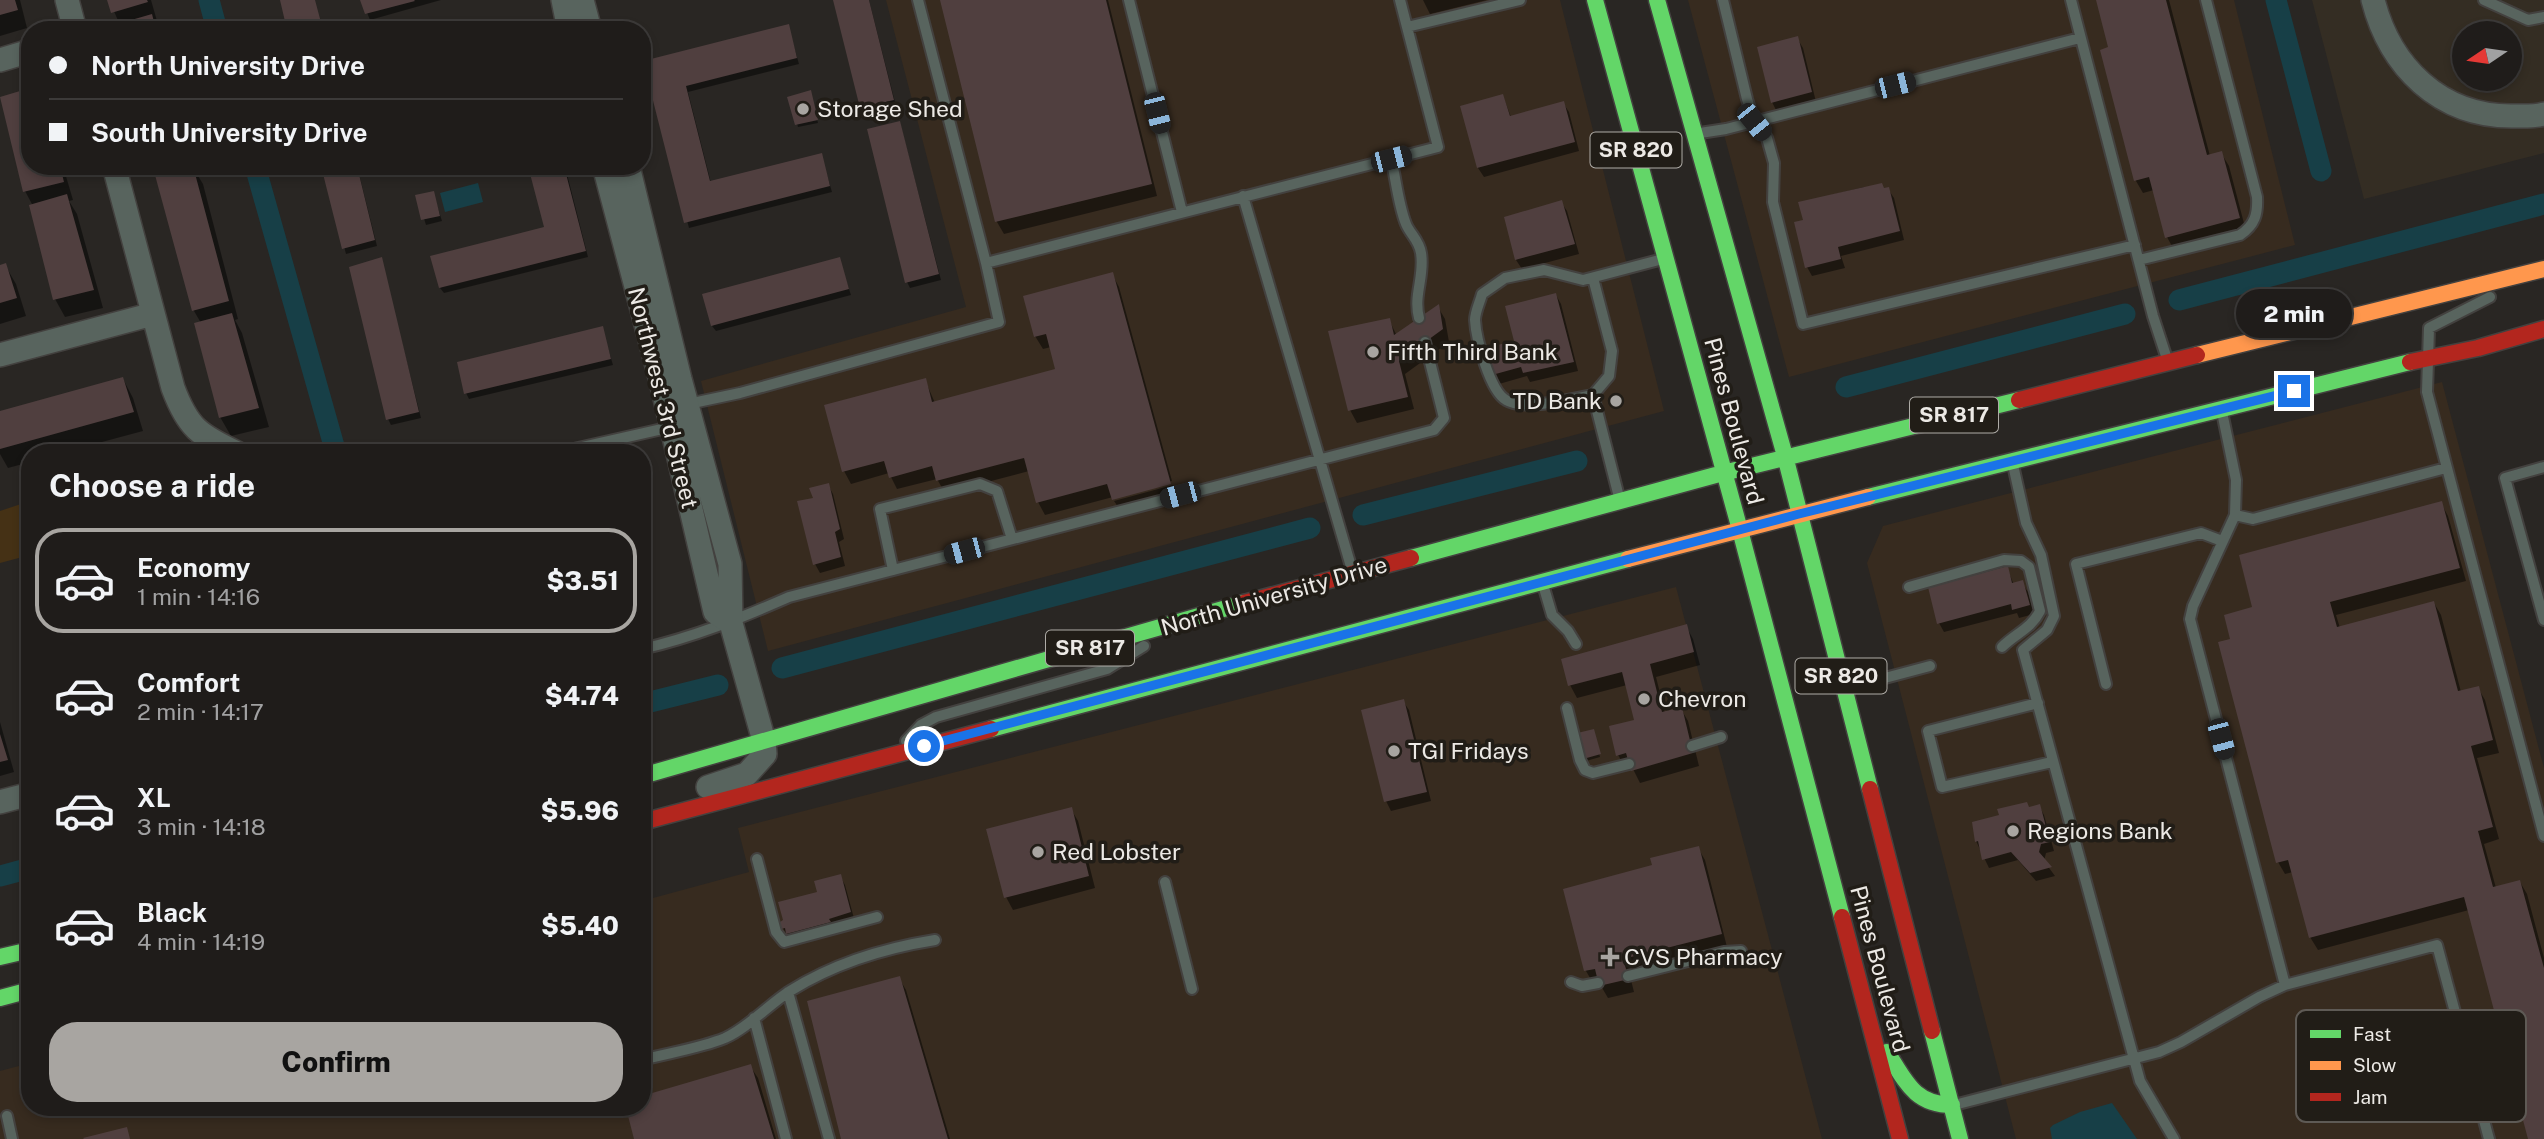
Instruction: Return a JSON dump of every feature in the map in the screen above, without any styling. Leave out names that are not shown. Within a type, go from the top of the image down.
[{"type":"main road","name":"Pines Boulevard","points":[[1595,0],[1740,530],[1899,1136]]},
{"type":"main road","points":[[1641,0],[1670,44]]},
{"type":"main road","name":"Pines Boulevard","points":[[1657,0],[1785,456],[1960,1139]]},
{"type":"main road","name":"SR 817","points":[[1785,456],[2544,270]]},
{"type":"main road","name":"SR 817","points":[[651,820],[1799,514],[2427,358],[2478,348],[2544,329]]},
{"type":"main road","name":"North University Drive","points":[[651,773],[1185,620],[1785,456]]},
{"type":"main road","points":[[0,957],[21,952]]},
{"type":"main road","points":[[0,998],[21,992]]},
{"type":"main road","points":[[1872,1030],[1922,1100],[1939,1107],[1952,1105]]},
{"type":"main road","points":[[1899,1136],[1920,1133]]},
{"type":"street","points":[[67,0],[73,21]]},
{"type":"street","points":[[563,0],[567,21]]},
{"type":"street","points":[[582,0],[588,21]]},
{"type":"street","points":[[2373,0],[2379,23],[2394,54],[2435,94],[2451,103],[2488,116],[2544,114]]},
{"type":"street","points":[[0,60],[21,54]]},
{"type":"street","points":[[116,175],[173,388],[193,427],[219,444]]},
{"type":"street","name":"Northwest 3rd Street","points":[[606,175],[715,612],[731,623]]},
{"type":"street","name":"Northwest 3rd Street","points":[[630,175],[730,564],[731,623],[764,741]]},
{"type":"street","points":[[0,355],[153,314]]},
{"type":"street","points":[[651,803],[747,774],[765,754],[764,741]]},
{"type":"street","points":[[0,802],[21,796]]},
{"type":"lane","points":[[688,404],[740,393],[999,322],[918,0]]},
{"type":"lane","points":[[1129,0],[1182,212]]},
{"type":"lane","points":[[986,263],[1438,147],[1400,0]]},
{"type":"lane","points":[[1407,27],[1520,0]]},
{"type":"lane","points":[[1723,0],[1754,122],[1767,138],[1774,163],[1773,202],[1803,324],[2135,245]]},
{"type":"lane","points":[[2071,0],[2168,362]]},
{"type":"lane","points":[[2139,260],[2240,234],[2249,229],[2258,209],[2206,0]]},
{"type":"lane","points":[[2484,0],[2528,20],[2544,17]]},
{"type":"lane","points":[[1695,134],[1754,122],[2080,38]]},
{"type":"lane","points":[[1391,159],[1406,226],[1415,235],[1422,260],[1416,307],[1419,318]]},
{"type":"lane","points":[[1243,196],[1353,573]]},
{"type":"lane","points":[[1593,278],[1612,351],[1609,376],[1593,395],[1532,405],[1507,400],[1492,383],[1475,319],[1482,294],[1505,278],[1545,270],[1583,280],[1666,258]]},
{"type":"lane","points":[[2544,270],[2432,326],[2428,332],[2427,358],[2427,392],[2544,836]]},
{"type":"lane","points":[[651,647],[731,623],[789,597],[1434,430],[1444,418],[1425,342]]},
{"type":"lane","points":[[1593,395],[1620,501]]},
{"type":"lane","points":[[2221,409],[2236,480],[2235,514],[2190,618],[2285,985]]},
{"type":"lane","points":[[596,444],[671,427]]},
{"type":"lane","points":[[2012,463],[2026,523],[2041,555],[2054,616],[2048,630],[2023,650],[2133,1060],[2144,1090],[2174,1139]]},
{"type":"lane","points":[[2544,467],[2505,478],[2544,620]]},
{"type":"lane","points":[[2235,514],[2253,519],[2446,468]]},
{"type":"lane","points":[[893,570],[880,509],[980,484],[997,491],[1012,539]]},
{"type":"lane","points":[[2106,684],[2076,564],[2201,533],[2222,541]]},
{"type":"lane","points":[[1909,587],[2004,560],[2021,561],[2029,567],[2034,578],[2040,611],[2034,623],[2014,635],[2002,647]]},
{"type":"lane","points":[[1543,582],[1552,615],[1568,631],[1576,644]]},
{"type":"lane","points":[[902,752],[907,739],[916,729],[936,717],[1107,669],[1185,620]]},
{"type":"lane","points":[[1844,689],[1930,666]]},
{"type":"lane","points":[[2038,703],[1928,731],[1942,787],[2052,762]]},
{"type":"lane","points":[[1567,708],[1585,770],[1593,773],[1629,764]]},
{"type":"lane","points":[[1692,746],[1721,737]]},
{"type":"lane","points":[[757,859],[776,932],[784,942],[877,917]]},
{"type":"lane","points":[[1165,882],[1192,989]]},
{"type":"lane","points":[[651,1058],[724,1038],[788,992],[844,964],[905,945],[935,940]]},
{"type":"lane","points":[[1952,1105],[2133,1060],[2181,1042],[2285,985],[2437,945],[2454,1010]]},
{"type":"lane","points":[[1628,976],[1724,952],[1741,951]]},
{"type":"lane","points":[[1571,982],[1582,986],[1598,983]]},
{"type":"lane","points":[[788,992],[829,1139]]},
{"type":"lane","points":[[754,1018],[786,1139]]},
{"type":"lane","points":[[7,1116],[12,1139]]},
{"type":"lane","points":[[2484,1122],[2488,1139]]},
{"type":"shaded area","points":[[886,0],[1560,0],[1664,411],[768,651],[701,381],[966,307]]},
{"type":"shaded area","points":[[1688,0],[2234,0],[2295,245],[1789,377]]},
{"type":"shaded area","points":[[2312,0],[2544,0],[2544,153],[2364,199]]},
{"type":"shaded area","points":[[2442,382],[2544,768],[2544,1139],[2016,1139],[1867,563],[1883,526]]},
{"type":"shaded area","points":[[21,504],[21,557],[0,563],[0,511]]},
{"type":"shaded area","points":[[1676,587],[1822,1139],[0,1139],[0,1071],[21,1065],[21,1116],[651,1116],[651,899],[749,872],[738,828]]},
{"type":"water","points":[[478,183],[483,202],[445,212],[440,193]]},
{"type":"water","points":[[2112,1103],[2137,1139],[2052,1139],[2050,1128],[2053,1125],[2080,1112]]},
{"type":"building","points":[[0,0],[15,0],[18,10],[0,15]]},
{"type":"building","points":[[107,0],[147,0],[148,2],[111,13]]},
{"type":"building","points":[[280,0],[315,0],[321,21],[285,21]]},
{"type":"building","points":[[360,0],[414,0],[415,1],[365,14]]},
{"type":"building","points":[[833,0],[869,0],[894,100],[860,108]]},
{"type":"building","points":[[940,0],[1106,0],[1152,184],[995,222]]},
{"type":"building","points":[[2096,0],[2166,0],[2207,155],[2222,151],[2240,218],[2165,238],[2149,177],[2134,181],[2100,50],[2108,47]]},
{"type":"building","points":[[152,14],[154,21],[128,21]]},
{"type":"building","points":[[789,24],[797,58],[686,86],[710,181],[822,153],[830,186],[684,223],[651,93],[651,59]]},
{"type":"building","points":[[1798,36],[1812,92],[1771,103],[1757,47]]},
{"type":"building","name":"Storage Shed","points":[[811,90],[818,120],[795,125],[787,97]]},
{"type":"building","points":[[21,91],[21,175],[62,175],[64,182],[23,192],[0,97]]},
{"type":"building","points":[[1503,94],[1510,116],[1564,101],[1575,142],[1477,168],[1460,106]]},
{"type":"building","points":[[900,121],[939,274],[905,283],[867,129]]},
{"type":"building","points":[[155,175],[195,175],[229,301],[192,311]]},
{"type":"building","points":[[323,175],[359,175],[375,240],[342,249]]},
{"type":"building","points":[[530,175],[566,175],[586,251],[439,288],[430,256],[544,227]]},
{"type":"building","points":[[1882,183],[1884,188],[1889,187],[1900,231],[1838,247],[1841,259],[1805,268],[1794,222],[1803,220],[1798,202]]},
{"type":"building","points":[[434,191],[440,216],[421,220],[415,195]]},
{"type":"building","points":[[67,194],[94,290],[53,300],[29,205]]},
{"type":"building","points":[[1562,200],[1575,244],[1515,260],[1504,217]]},
{"type":"building","points":[[382,257],[419,412],[386,420],[349,267]]},
{"type":"building","points":[[840,257],[849,289],[711,326],[702,294]]},
{"type":"building","points":[[6,263],[17,298],[0,303],[0,265]]},
{"type":"building","points":[[1113,272],[1171,484],[1112,500],[1107,484],[1036,503],[1024,458],[936,481],[932,466],[889,478],[884,461],[842,472],[824,405],[926,378],[932,402],[1055,369],[1046,334],[1034,337],[1023,296]]},
{"type":"building","points":[[1556,293],[1574,362],[1523,373],[1521,367],[1492,375],[1485,348],[1514,341],[1505,306]]},
{"type":"building","name":"Fifth Third Bank","points":[[1439,304],[1443,329],[1399,361],[1408,397],[1348,411],[1328,331],[1390,318],[1394,335]]},
{"type":"building","points":[[232,313],[259,408],[219,418],[194,323]]},
{"type":"building","points":[[603,326],[611,359],[464,394],[457,362]]},
{"type":"building","points":[[123,377],[134,412],[0,449],[0,411]]},
{"type":"building","points":[[829,483],[840,529],[835,532],[841,557],[813,565],[797,501],[813,498],[809,488]]},
{"type":"building","points":[[2442,501],[2460,568],[2330,602],[2337,627],[2434,601],[2458,691],[2479,686],[2493,740],[2471,746],[2493,827],[2478,831],[2493,887],[2520,880],[2544,968],[2544,1139],[2528,1139],[2524,1122],[2526,1122],[2526,1010],[2494,1010],[2464,897],[2309,938],[2288,860],[2276,863],[2218,642],[2230,639],[2224,615],[2252,607],[2239,555]]},
{"type":"building","points":[[2008,566],[2012,583],[2023,580],[2030,605],[2012,610],[2011,604],[1937,624],[1928,587],[1947,582],[1947,579]]},
{"type":"building","name":"Chevron","points":[[1687,624],[1694,652],[1650,664],[1662,712],[1682,707],[1693,753],[1631,771],[1626,753],[1616,756],[1609,726],[1634,720],[1622,672],[1568,686],[1561,659]]},
{"type":"building","name":"TGI Fridays","points":[[1404,699],[1427,792],[1384,802],[1361,710]]},
{"type":"building","points":[[1594,729],[1601,754],[1576,761],[1569,735]]},
{"type":"building","points":[[0,734],[8,760],[0,762]]},
{"type":"building","points":[[2027,802],[2029,807],[2040,804],[2050,842],[2041,844],[2039,852],[2052,867],[2030,873],[2011,852],[1982,860],[1978,841],[1975,842],[1972,822],[1999,815],[1997,809]]},
{"type":"building","name":"Red Lobster","points":[[1072,807],[1089,876],[1004,898],[986,829]]},
{"type":"building","name":"CVS Pharmacy","points":[[1699,846],[1722,934],[1623,959],[1629,979],[1599,986],[1595,969],[1584,971],[1563,889],[1652,865],[1650,858]]},
{"type":"building","points":[[841,874],[851,912],[829,919],[831,922],[786,934],[785,928],[781,929],[780,922],[783,920],[778,902],[817,892],[814,881]]},
{"type":"building","points":[[900,976],[948,1139],[841,1139],[807,1001]]},
{"type":"building","points":[[751,1064],[774,1139],[634,1139],[628,1116],[651,1116],[651,1093]]},
{"type":"building","points":[[127,1127],[130,1139],[83,1138]]},
{"type":"waterway","points":[[209,0],[215,21]]},
{"type":"waterway","points":[[2276,0],[2321,171]]},
{"type":"waterway","points":[[258,175],[333,444]]},
{"type":"waterway","points":[[2179,300],[2544,204]]},
{"type":"waterway","points":[[1846,387],[2125,314]]},
{"type":"waterway","points":[[1363,515],[1577,461]]},
{"type":"waterway","points":[[782,668],[1310,528]]},
{"type":"waterway","points":[[651,702],[718,685]]},
{"type":"waterway","points":[[0,876],[21,870]]},
{"type":"traffic: fast","points":[[1595,0],[1740,530],[1842,917]]},
{"type":"traffic: fast","points":[[1657,0],[1785,456],[1870,789]]},
{"type":"traffic: fast","points":[[1868,497],[2410,362]]},
{"type":"traffic: fast","points":[[1411,558],[1723,473],[2019,400]]},
{"type":"traffic: fast","points":[[991,729],[1628,559]]},
{"type":"traffic: fast","points":[[651,773],[1244,603]]},
{"type":"traffic: fast","points":[[0,957],[21,952]]},
{"type":"traffic: fast","points":[[0,998],[21,992]]},
{"type":"traffic: fast","points":[[1932,1031],[1960,1139]]},
{"type":"traffic: fast","points":[[1887,1052],[1905,1081],[1919,1096],[1928,1101],[1952,1105]]},
{"type":"traffic: slow","points":[[2197,355],[2544,269]]},
{"type":"traffic: slow","points":[[1628,559],[1868,497]]},
{"type":"traffic: jam","points":[[2410,362],[2478,348],[2544,329]]},
{"type":"traffic: jam","points":[[2019,400],[2197,355]]},
{"type":"traffic: jam","points":[[1244,603],[1411,558]]},
{"type":"traffic: jam","points":[[651,820],[991,729]]},
{"type":"traffic: jam","points":[[1870,789],[1932,1031]]},
{"type":"traffic: jam","points":[[1842,917],[1900,1139]]},
{"type":"place","name":"Storage Shed","points":[[803,109]]},
{"type":"place","name":"Fifth Third Bank","points":[[1373,352]]},
{"type":"place","name":"TD Bank","points":[[1616,401]]},
{"type":"place","name":"Chevron","points":[[1644,699]]},
{"type":"place","name":"TGI Fridays","points":[[1394,751]]},
{"type":"place","name":"Regions Bank","points":[[2013,831]]},
{"type":"place","name":"Red Lobster","points":[[1038,852]]},
{"type":"place","name":"CVS Pharmacy","points":[[1610,957]]},
{"type":"route","points":[[924,746],[1799,514],[2294,391]]}]
